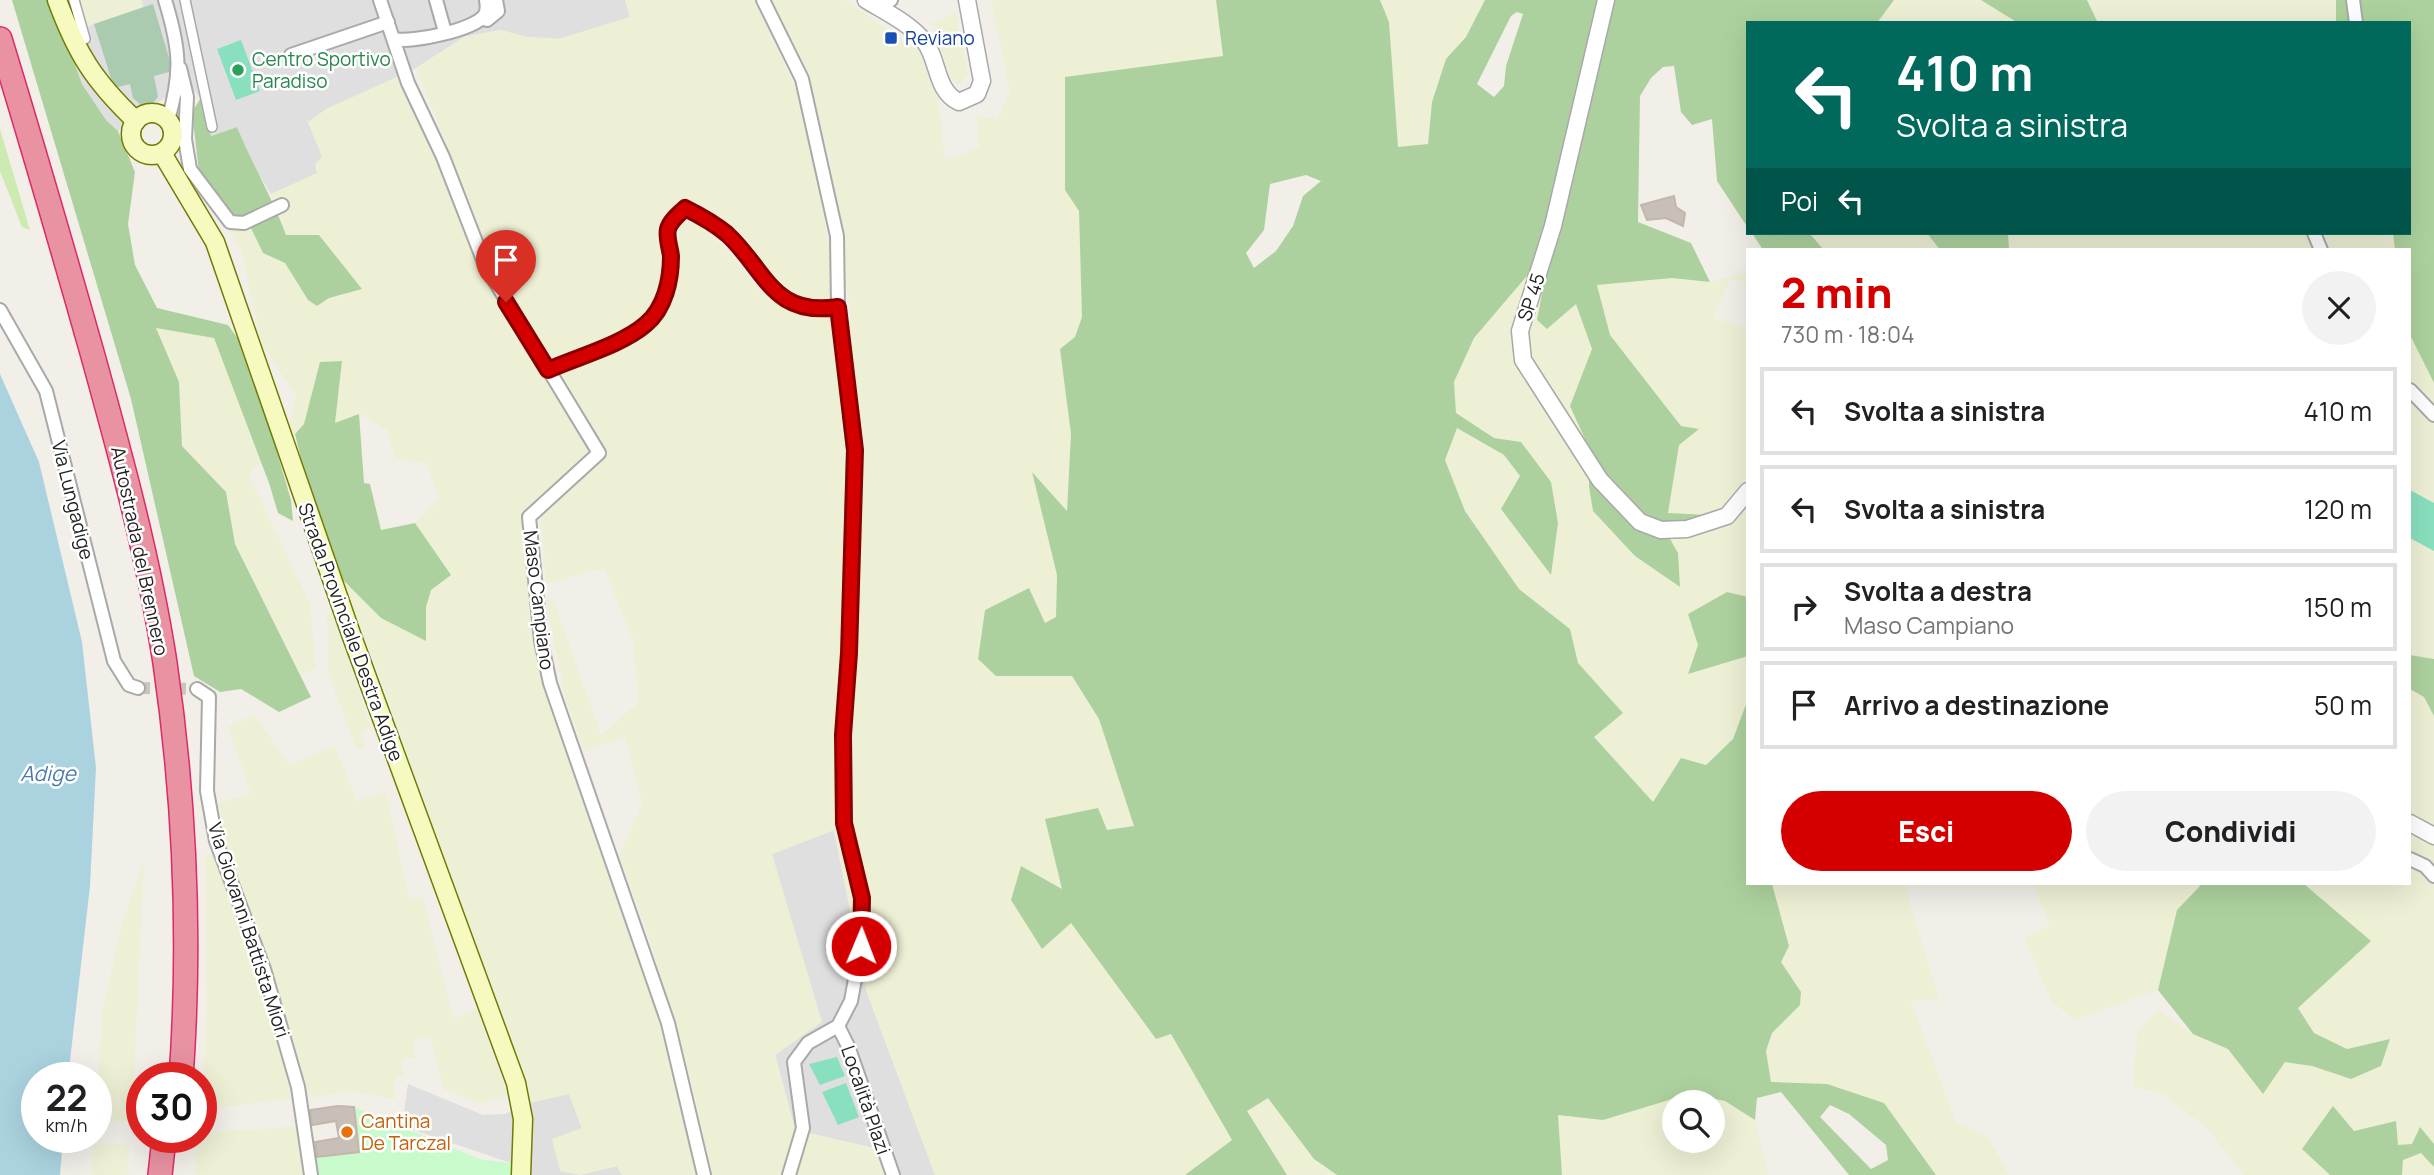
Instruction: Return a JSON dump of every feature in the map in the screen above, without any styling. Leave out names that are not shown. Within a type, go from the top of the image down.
[{"type":"highway","name":"Autostrada del Brennero","points":[[0,39],[114,430],[145,557],[164,662],[181,794],[185,859],[186,1014],[182,1062]]},
{"type":"highway","name":"Autostrada del Brennero","points":[[0,85],[99,423],[132,562],[155,680],[162,738],[173,900],[169,1062]]},
{"type":"highway","points":[[160,1175],[162,1153]]},
{"type":"highway","points":[[174,1175],[176,1153]]},
{"type":"main road","points":[[57,0],[75,46],[89,69],[107,94],[136,121]]},
{"type":"main road","points":[[146,114],[158,114],[168,120],[173,128],[173,138],[162,153],[146,155],[134,144],[132,128],[136,121],[146,114]]},
{"type":"main road","name":"Strada Provinciale Destra Adige","points":[[162,153],[215,242],[342,610],[516,1083],[523,1119],[521,1175]]},
{"type":"street","points":[[74,0],[85,39]]},
{"type":"street","points":[[165,0],[187,97],[185,139],[190,169],[230,222],[243,223],[282,205]]},
{"type":"street","points":[[185,0],[212,127]]},
{"type":"street","name":"Maso Campiano","points":[[380,0],[408,83],[443,157],[485,265],[599,453],[529,517],[541,641],[550,683],[668,1023],[704,1175]]},
{"type":"street","points":[[436,0],[444,32]]},
{"type":"street","points":[[395,39],[407,42],[472,25],[487,11],[486,0]]},
{"type":"street","points":[[482,18],[488,20],[498,11],[496,0]]},
{"type":"street","points":[[762,0],[802,79],[837,236],[838,307],[855,450],[849,653],[843,735],[844,823],[862,898],[861,946],[851,1001],[838,1026],[808,1043],[794,1062],[803,1128],[789,1175]]},
{"type":"street","points":[[879,3],[926,44],[948,95],[958,102],[977,94],[982,81],[968,0]]},
{"type":"street","name":"SP 45","points":[[1606,0],[1553,226],[1520,331],[1523,360],[1600,480],[1640,522],[1661,530],[1687,529],[1727,516],[1746,493]]},
{"type":"street","points":[[2353,0],[2356,21]]},
{"type":"street","points":[[291,55],[388,22]]},
{"type":"street","points":[[168,120],[176,98],[180,68]]},
{"type":"street","points":[[548,370],[622,338],[645,325],[659,309],[666,290],[671,257],[668,229],[675,217],[685,208],[727,234],[780,295],[799,306],[817,310],[838,307]]},
{"type":"street","name":"Via Lungadige","points":[[0,310],[46,391],[114,661],[129,685],[138,688]]},
{"type":"street","points":[[2411,391],[2434,415]]},
{"type":"street","name":"Via Giovanni Battista Miori","points":[[198,689],[209,697],[206,791],[216,841],[264,969],[298,1087],[311,1175]]},
{"type":"street","points":[[2411,824],[2434,836]]},
{"type":"street","points":[[2411,859],[2425,866],[2434,876]]},
{"type":"street","name":"Località Plazi","points":[[838,1026],[849,1046],[893,1175]]},
{"type":"shaded area","points":[[51,0],[625,0],[631,17],[559,39],[527,37],[500,30],[464,37],[416,68],[308,122],[322,156],[318,173],[271,194],[252,164],[237,127],[211,136],[200,99],[188,81],[118,131],[106,120],[82,84]]},
{"type":"shaded area","points":[[834,830],[866,990],[935,1175],[888,1175],[878,1149],[795,1130],[775,1054],[772,854]]},
{"type":"shaded area","points":[[408,1084],[483,1115],[505,1114],[530,1103],[569,1093],[582,1129],[580,1175],[517,1175],[514,1164],[402,1126]]},
{"type":"shaded area","points":[[617,1166],[622,1175],[580,1175]]},
{"type":"green space","points":[[12,0],[51,0],[82,84],[106,120],[118,131],[135,172],[128,224],[135,265],[157,308],[228,325],[247,351],[291,500],[293,521],[278,513],[214,338],[156,328],[179,382],[182,446],[226,492],[235,544],[311,697],[279,712],[241,689],[220,692],[194,676],[131,399]]},
{"type":"green space","points":[[76,0],[142,0],[143,7],[83,28]]},
{"type":"green space","points":[[625,0],[754,0],[800,97],[830,253],[830,299],[820,304],[797,297],[783,288],[702,204],[683,200],[664,215],[657,228],[662,263],[659,295],[644,317],[623,333],[552,361],[531,332],[499,277],[416,68],[464,37],[500,30],[527,37],[559,39],[630,17]]},
{"type":"green space","points":[[771,0],[845,0],[920,52],[938,99],[945,160],[979,148],[976,115],[997,120],[1010,92],[991,0],[1216,0],[1223,56],[1065,190],[1079,210],[1082,317],[1075,337],[1060,349],[1071,434],[1067,512],[1033,474],[1057,575],[1056,618],[1045,623],[1029,589],[985,610],[978,658],[996,676],[1072,676],[1099,719],[1135,827],[1107,831],[1045,819],[1071,922],[1155,1039],[1171,1033],[1232,1140],[1185,1175],[935,1175],[866,990],[834,830],[772,854],[822,1022],[775,1055],[795,1130],[878,1149],[888,1175],[711,1175],[694,1093],[648,934],[619,856],[642,805],[625,737],[584,751],[566,700],[546,601],[553,598],[601,735],[639,702],[633,641],[604,568],[546,584],[541,518],[608,453],[558,375],[649,332],[666,307],[673,278],[679,222],[696,222],[727,250],[760,290],[786,309],[851,322],[830,159],[806,74]]},
{"type":"green space","points":[[1216,0],[1380,0],[1389,22],[1398,147],[1428,144],[1432,102],[1446,59],[1466,37],[1485,0],[1894,0],[1878,21],[1746,21],[1746,225],[1717,181],[1712,119],[1692,125],[1681,112],[1674,66],[1663,67],[1651,78],[1640,96],[1638,222],[1691,243],[1710,282],[1672,278],[1597,285],[1610,335],[1681,426],[1699,429],[1679,445],[1668,513],[1709,515],[1662,525],[1678,553],[1680,587],[1635,556],[1593,511],[1589,487],[1589,448],[1570,406],[1592,349],[1576,304],[1547,329],[1537,320],[1547,268],[1526,277],[1474,338],[1454,382],[1456,413],[1494,438],[1521,442],[1551,482],[1558,523],[1551,575],[1501,509],[1520,476],[1504,455],[1457,428],[1445,460],[1465,511],[1519,589],[1570,629],[1578,663],[1623,713],[1594,737],[1653,802],[1681,758],[1706,765],[1733,739],[1746,706],[1746,885],[1772,885],[1789,946],[1781,962],[1801,992],[1800,1005],[1772,1033],[1766,1051],[1771,1082],[1827,1084],[1884,1103],[1936,1175],[1849,1175],[1781,1092],[1757,1098],[1755,1120],[1725,1101],[1725,1090],[1662,1090],[1662,1102],[1603,1120],[1558,1115],[1562,1175],[1337,1175],[1314,1159],[1268,1098],[1247,1111],[1287,1175],[1185,1175],[1232,1140],[1171,1034],[1156,1039],[1071,923],[1042,949],[1011,900],[1021,866],[1062,889],[1045,819],[1098,808],[1107,830],[1134,826],[1099,719],[1072,676],[996,676],[978,659],[985,610],[1029,588],[1045,623],[1056,617],[1057,575],[1032,472],[1067,511],[1071,434],[1060,349],[1075,337],[1082,317],[1079,211],[1065,190],[1065,77],[1223,56]],"holes":[[[1517,12],[1523,14],[1506,66],[1504,86],[1494,97],[1477,84],[1511,16]],[[1306,175],[1321,181],[1303,196],[1293,226],[1276,251],[1254,268],[1246,253],[1264,230],[1270,184]],[[1830,1105],[1849,1114],[1886,1145],[1888,1160],[1871,1169],[1820,1117]]]},
{"type":"green space","points":[[1380,0],[1485,0],[1466,37],[1446,59],[1432,102],[1428,145],[1397,147],[1389,22]]},
{"type":"green space","points":[[1894,0],[1981,0],[2015,21],[1878,21]]},
{"type":"green space","points":[[1981,0],[2087,0],[2097,21],[2015,21]]},
{"type":"green space","points":[[2087,0],[2336,0],[2336,21],[2097,21]]},
{"type":"green space","points":[[2336,0],[2434,0],[2434,383],[2411,337],[2411,248],[2395,248],[2393,235],[2411,235],[2411,21],[2336,21]]},
{"type":"green space","points":[[153,4],[173,71],[154,76],[158,97],[151,105],[142,106],[133,98],[130,84],[114,88],[94,24]]},
{"type":"green space","points":[[956,12],[968,74],[960,84],[952,80],[932,23]]},
{"type":"green space","name":"Centro Sportivo Paradiso","points":[[241,40],[260,91],[236,100],[217,49]]},
{"type":"green space","points":[[401,75],[464,232],[511,327],[595,452],[523,517],[532,606],[645,971],[700,1175],[622,1175],[617,1166],[580,1175],[560,1171],[552,1139],[582,1128],[569,1094],[530,1103],[464,911],[371,654],[340,577],[381,618],[426,640],[426,607],[431,589],[421,534],[415,523],[439,498],[426,463],[395,458],[387,430],[359,414],[335,423],[340,387],[320,362],[304,424],[295,434],[288,428],[296,395],[262,345],[242,253],[226,224],[250,226],[263,253],[285,263],[307,300],[341,296],[286,235],[271,194],[317,173],[315,165],[322,156],[308,122],[326,109]]},
{"type":"green space","points":[[200,99],[211,136],[237,127],[286,235],[319,235],[362,289],[329,298],[317,306],[308,300],[285,263],[263,253],[250,226],[226,224],[200,181],[192,112]]},
{"type":"green space","points":[[0,129],[30,230],[22,227],[0,171]]},
{"type":"green space","points":[[1753,235],[1811,235],[1822,248],[1762,248]]},
{"type":"green space","points":[[1811,235],[1929,235],[1938,248],[1822,248]]},
{"type":"green space","points":[[1929,235],[2008,235],[2009,248],[1938,248]]},
{"type":"green space","points":[[2008,235],[2393,235],[2395,248],[2009,248]]},
{"type":"green space","points":[[1547,268],[1547,329],[1576,304],[1592,349],[1570,406],[1589,448],[1589,487],[1662,525],[1705,515],[1668,513],[1681,426],[1610,335],[1597,284],[1672,278],[1710,282],[1746,273],[1746,283],[1730,279],[1713,317],[1746,329],[1746,597],[1727,592],[1688,614],[1698,645],[1688,673],[1746,657],[1746,706],[1733,739],[1706,765],[1681,758],[1654,803],[1593,736],[1622,712],[1578,663],[1570,629],[1519,589],[1465,511],[1445,460],[1457,428],[1504,455],[1520,476],[1550,574],[1521,442],[1494,438],[1456,413],[1454,382],[1474,338],[1526,277]]},
{"type":"green space","points":[[155,328],[214,338],[261,463],[249,475],[310,603],[316,668],[301,675],[235,544],[226,492],[182,446],[179,382]]},
{"type":"green space","points":[[2411,337],[2434,383],[2434,659],[2411,655]]},
{"type":"green space","points":[[342,361],[335,423],[359,414],[364,483],[370,484],[381,530],[415,523],[451,575],[431,590],[426,607],[426,641],[381,618],[340,577],[303,467],[295,434],[304,424],[320,362]]},
{"type":"green space","points":[[2411,491],[2434,503],[2434,551],[2411,539]]},
{"type":"green space","points":[[1727,592],[1746,597],[1746,657],[1688,674],[1698,645],[1688,614]]},
{"type":"green space","points":[[334,612],[371,728],[362,732],[365,747],[357,750],[328,674],[327,616]]},
{"type":"green space","points":[[2411,655],[2434,659],[2434,716],[2424,697],[2411,690]]},
{"type":"green space","points":[[2411,690],[2424,697],[2434,716],[2434,1144],[2420,1128],[2412,1144],[2397,1145],[2395,1121],[2303,1148],[2330,1175],[2243,1175],[2207,1128],[2162,1094],[2133,1086],[2137,1032],[2159,1010],[2193,1034],[2228,1049],[2263,1094],[2285,1062],[2312,1066],[2351,1079],[2381,1066],[2390,1039],[2348,1049],[2314,1033],[2298,1008],[2370,941],[2305,885],[2411,885]]},
{"type":"green space","points":[[254,714],[289,765],[335,746],[357,801],[386,791],[409,899],[423,897],[453,1018],[477,1009],[508,1095],[479,1104],[444,1089],[430,1036],[413,1041],[416,1058],[401,1060],[405,1075],[394,1077],[395,1099],[349,1091],[305,1099],[294,1048],[230,862],[218,803],[251,794],[228,727]]},
{"type":"green space","points":[[215,854],[283,1057],[291,1098],[217,1108],[217,1062],[204,1062],[207,1009],[205,855]]},
{"type":"green space","points":[[144,859],[135,1062],[126,1062],[126,1121],[112,1122],[112,1062],[99,1062],[102,1013],[122,923]]},
{"type":"green space","points":[[1772,885],[1906,885],[1940,1001],[1911,1000],[1956,1122],[1987,1136],[2009,1175],[1936,1175],[1884,1103],[1771,1083],[1766,1051],[1772,1033],[1800,1005],[1801,992],[1780,962],[1789,946]]},
{"type":"green space","points":[[2033,885],[2200,886],[2177,910],[2158,990],[2073,1020],[2051,1000],[2024,938],[2050,925]]},
{"type":"green space","points":[[2305,885],[2371,941],[2298,1008],[2314,1033],[2347,1049],[2390,1039],[2381,1066],[2351,1079],[2312,1066],[2285,1062],[2263,1094],[2228,1049],[2193,1034],[2158,990],[2177,910],[2200,886]]},
{"type":"green space","points":[[837,1057],[845,1076],[820,1085],[809,1064]]},
{"type":"green space","points":[[846,1083],[859,1117],[838,1125],[822,1092]]},
{"type":"green space","points":[[1269,1097],[1314,1159],[1337,1175],[1287,1175],[1246,1111]]},
{"type":"green space","points":[[1725,1101],[1755,1120],[1768,1175],[1562,1175],[1558,1115],[1603,1120],[1662,1102],[1662,1153],[1725,1153]]},
{"type":"green space","points":[[2333,1106],[2354,1131],[2396,1121],[2398,1145],[2412,1144],[2420,1127],[2434,1144],[2434,1167],[2421,1153],[2403,1160],[2402,1175],[2330,1175],[2302,1149]]},
{"type":"green space","points":[[354,1107],[479,1159],[515,1164],[515,1175],[319,1175],[314,1157],[359,1152]]},
{"type":"green space","points":[[299,1126],[302,1158],[314,1157],[319,1175],[195,1175],[197,1153],[217,1153],[217,1132]]},
{"type":"green space","points":[[112,1144],[126,1145],[126,1153],[129,1153],[127,1175],[91,1175],[93,1153],[112,1153]]},
{"type":"green space","points":[[2422,1152],[2434,1167],[2434,1175],[2402,1175],[2403,1160]]},
{"type":"water","name":"Adige","points":[[0,374],[39,462],[82,642],[96,768],[90,886],[70,1062],[21,1062],[21,1153],[62,1153],[60,1175],[0,1175]]},
{"type":"building","points":[[1674,196],[1676,207],[1685,213],[1683,226],[1666,218],[1647,220],[1641,205]]},
{"type":"building","name":"Cantina De Tarczal","points":[[354,1107],[359,1152],[317,1157],[315,1142],[339,1138],[336,1121],[312,1125],[310,1110]]},
{"type":"tunnel","points":[[138,688],[197,689]]},
{"type":"place","name":"Reviano","points":[[891,38]]},
{"type":"place","name":"Centro Sportivo Paradiso","points":[[238,70]]},
{"type":"place","name":"Cantina De Tarczal","points":[[347,1132]]},
{"type":"route","points":[[506,302],[548,370],[622,338],[645,325],[659,309],[666,290],[671,257],[668,229],[675,217],[685,208],[727,234],[780,295],[799,306],[817,310],[838,307],[855,450],[849,653],[843,735],[844,823],[862,898],[861,946]]}]
